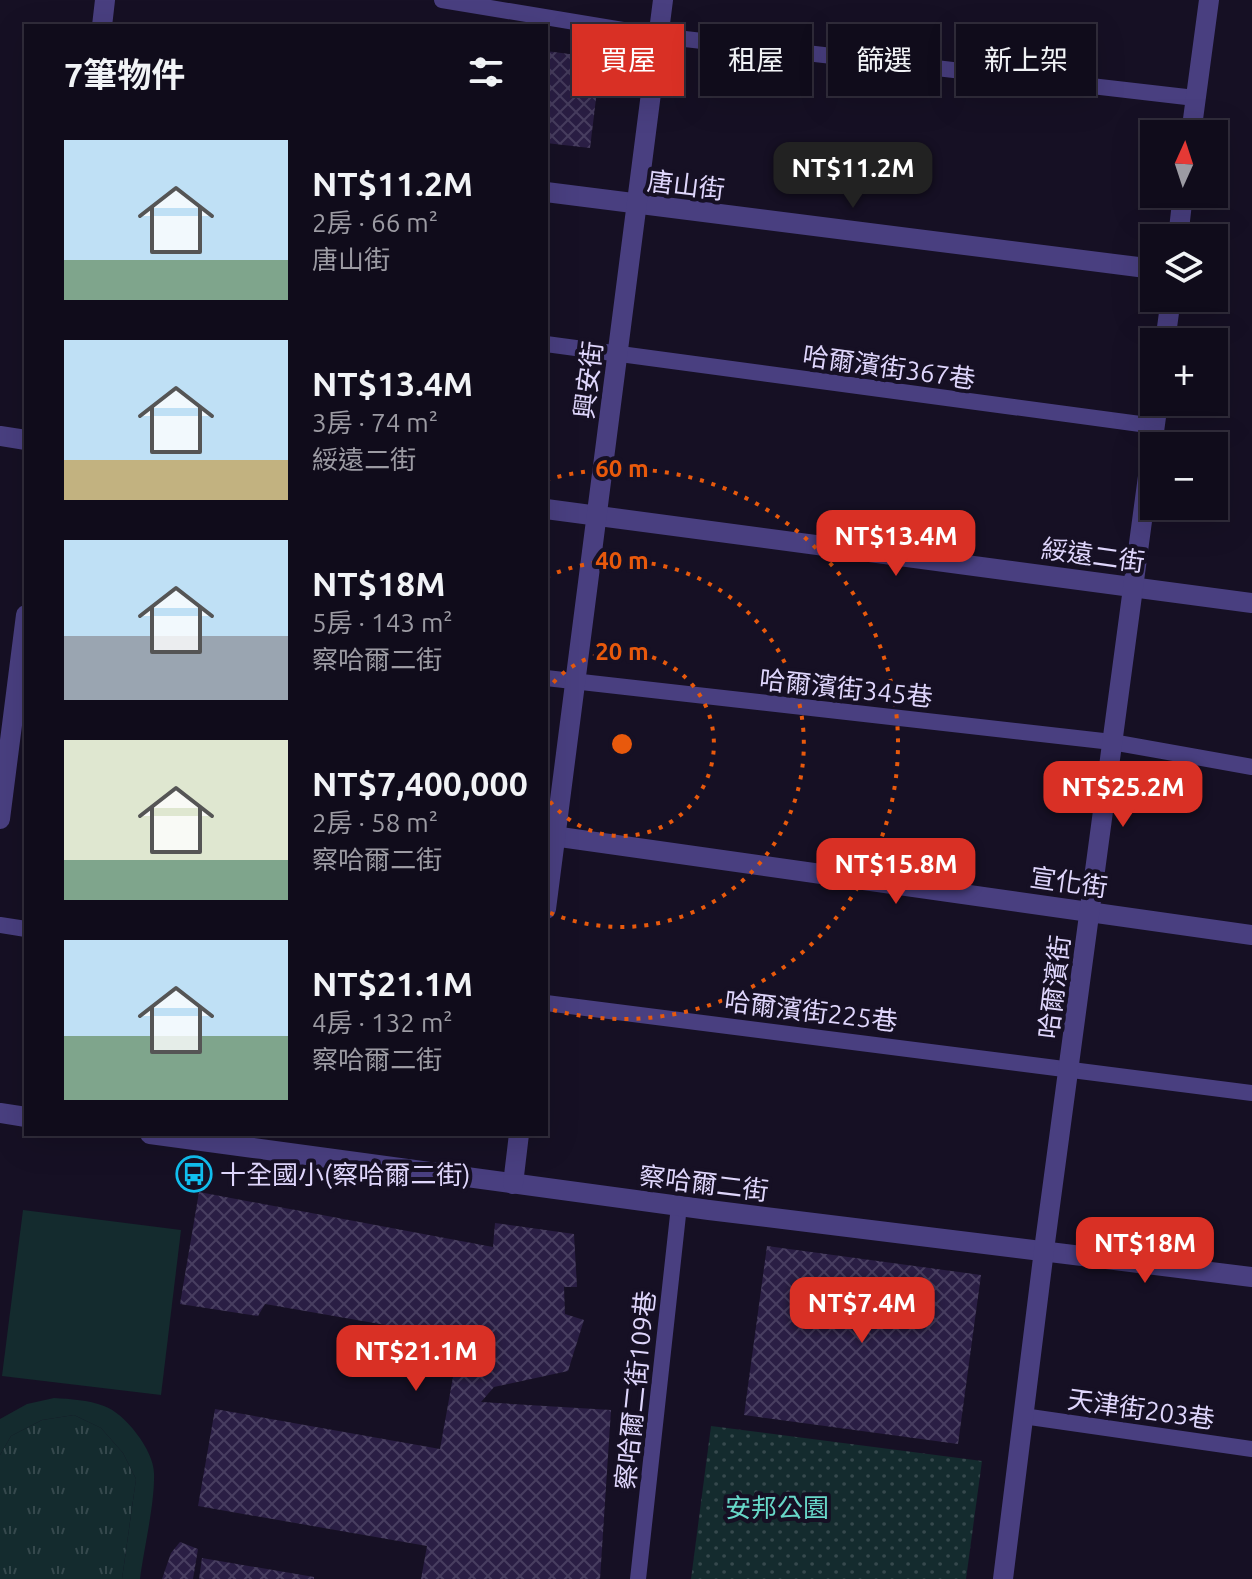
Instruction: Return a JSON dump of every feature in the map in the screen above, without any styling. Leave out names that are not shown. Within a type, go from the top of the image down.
[{"type":"street","points":[[102,24],[105,0]]},
{"type":"street","name":"興安街","points":[[660,24],[663,0]]},
{"type":"street","points":[[1193,120],[1209,0]]},
{"type":"street","name":"興安街","points":[[548,880],[551,836],[575,683],[651,96]]},
{"type":"street","name":"唐山街","points":[[548,192],[1140,267]]},
{"type":"street","name":"哈爾濱街","points":[[1003,1579],[1156,416]]},
{"type":"street","points":[[0,436],[24,440]]},
{"type":"street","name":"綏遠二街","points":[[548,509],[1252,603]]},
{"type":"street","points":[[0,819],[17,760],[24,647]]},
{"type":"street","name":"宣化街","points":[[551,836],[1252,935]]},
{"type":"street","points":[[0,1113],[24,1117]]},
{"type":"street","name":"察哈爾二街","points":[[165,1136],[679,1206],[1252,1277]]},
{"type":"street","points":[[513,1184],[519,1136]]},
{"type":"lane","points":[[442,0],[587,24]]},
{"type":"lane","points":[[684,39],[1195,98]]},
{"type":"lane","name":"哈爾濱街367巷","points":[[548,344],[1155,426]]},
{"type":"lane","name":"哈爾濱街345巷","points":[[548,678],[1112,742],[1252,767]]},
{"type":"lane","points":[[0,925],[24,929]]},
{"type":"lane","name":"哈爾濱街225巷","points":[[548,1003],[1252,1093]]},
{"type":"lane","name":"察哈爾二街109巷","points":[[638,1579],[679,1206]]},
{"type":"lane","name":"天津街203巷","points":[[1023,1416],[1252,1449]]},
{"type":"green space","points":[[23,1210],[181,1230],[161,1395],[2,1376]]},
{"type":"green space","points":[[54,1398],[92,1402],[112,1410],[129,1424],[149,1454],[154,1485],[140,1579],[122,1579],[136,1479],[123,1453],[101,1428],[74,1415],[42,1420],[11,1436],[0,1455],[0,1419],[27,1404]]},
{"type":"green space","points":[[74,1415],[101,1428],[123,1453],[136,1479],[122,1579],[0,1579],[0,1455],[11,1436],[42,1420]]},
{"type":"green space","name":"安邦公園","points":[[711,1426],[982,1461],[966,1579],[691,1579]]},
{"type":"building","points":[[548,51],[572,54],[572,96],[596,96],[590,148],[548,143]]},
{"type":"building","points":[[199,1192],[493,1247],[495,1223],[574,1234],[577,1287],[564,1287],[565,1314],[584,1320],[568,1371],[494,1387],[481,1402],[611,1410],[600,1579],[421,1579],[427,1546],[198,1506],[215,1409],[440,1449],[460,1338],[265,1304],[258,1316],[180,1304]]},
{"type":"building","points":[[767,1246],[981,1275],[958,1444],[744,1415]]},
{"type":"building","points":[[180,1542],[198,1549],[193,1579],[162,1579],[171,1553]]},
{"type":"building","points":[[202,1558],[314,1577],[314,1579],[199,1579]]},
{"type":"place","name":"十全國小(察哈爾二街)","points":[[194,1174]]}]
